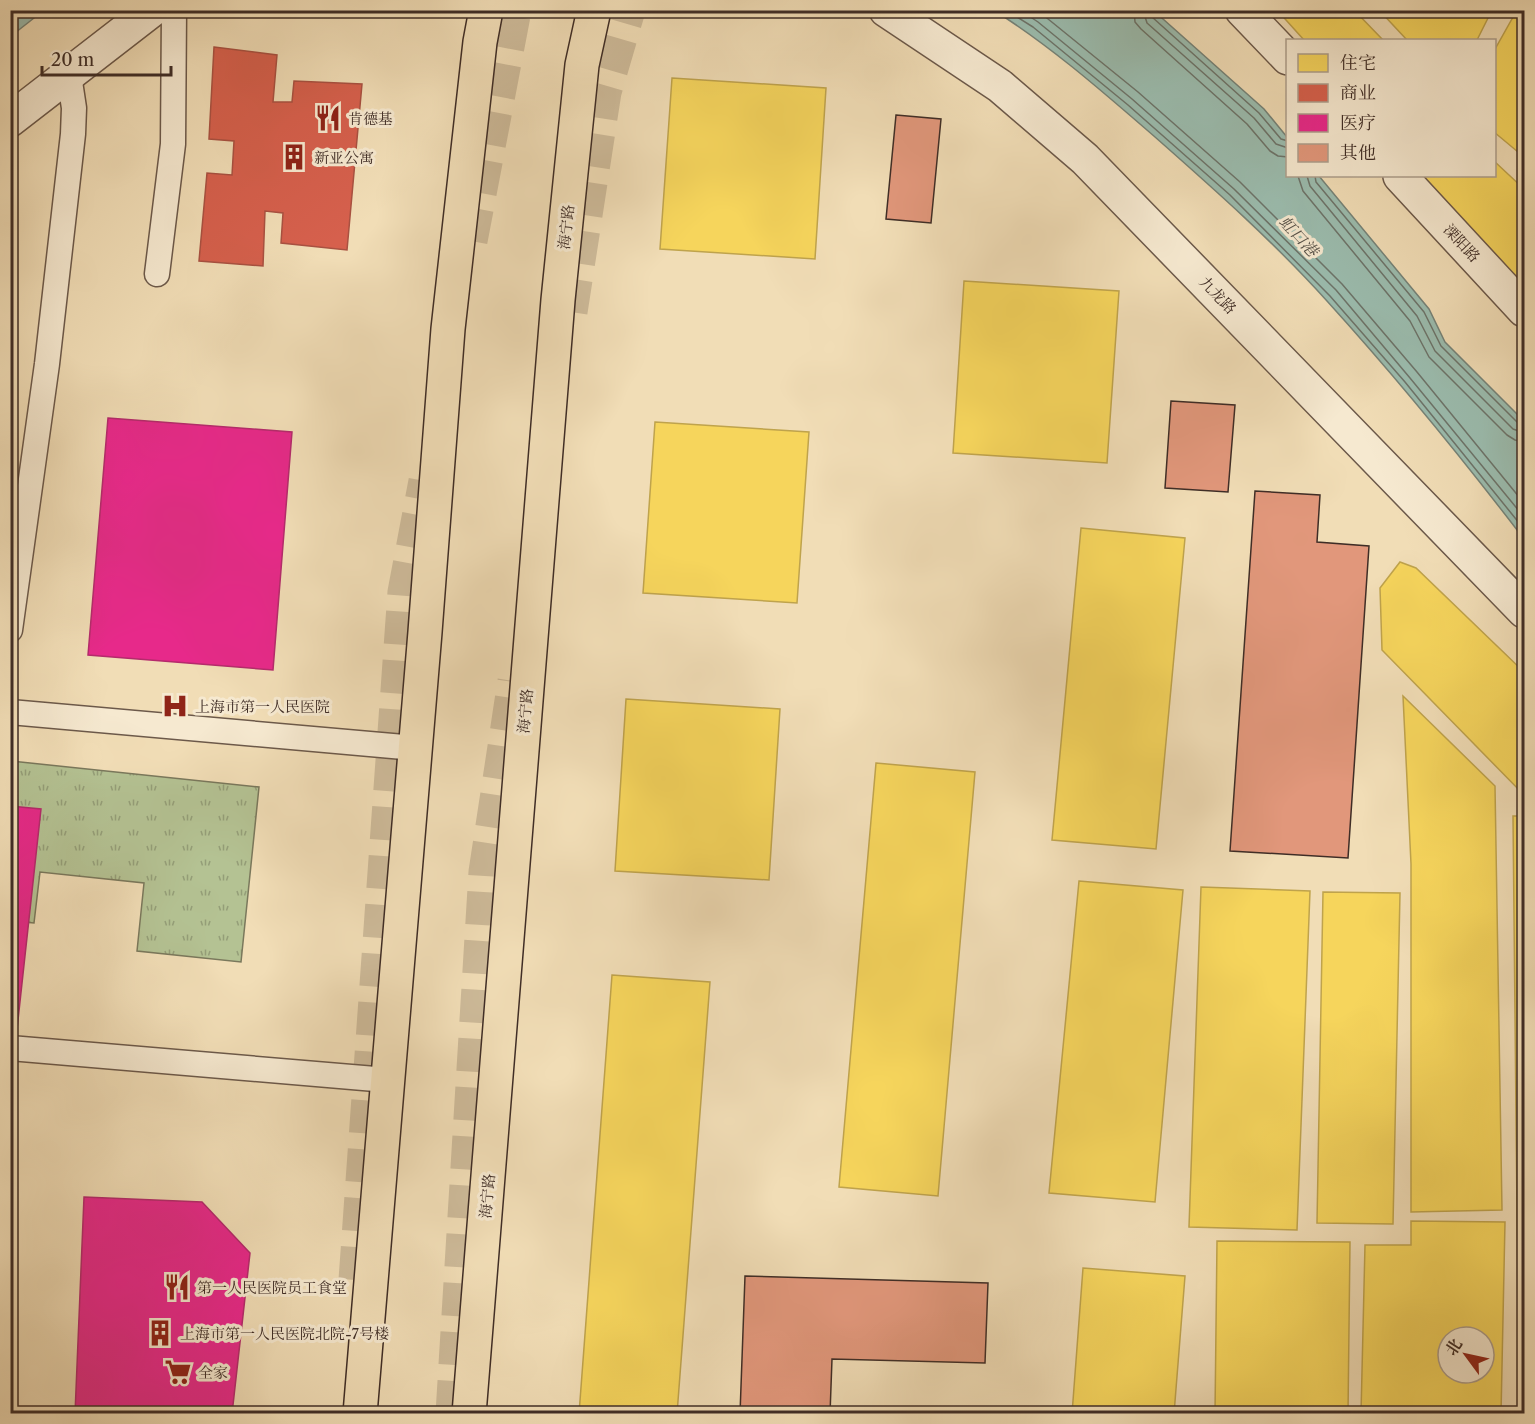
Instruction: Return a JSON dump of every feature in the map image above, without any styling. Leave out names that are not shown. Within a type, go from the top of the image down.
[{"type":"main road","points":[[360,1413],[448,329],[480,42],[486,10]]},
{"type":"main road","name":"海宁路","points":[[469,1413],[558,300],[582,65],[594,10]]},
{"type":"street","points":[[10,120],[152,10]]},
{"type":"street","name":"九龙路","points":[[886,10],[1000,87],[1085,159],[1524,610]]},
{"type":"street","points":[[1242,10],[1286,57]]},
{"type":"street","name":"溧阳路","points":[[1401,177],[1524,310]]},
{"type":"lane","points":[[156,274],[172,144],[174,10]]},
{"type":"lane","points":[[10,630],[47,364],[71,145],[74,108],[69,75]]},
{"type":"lane","points":[[10,712],[415,748]]},
{"type":"lane","points":[[10,1048],[387,1080]]},
{"type":"green space","points":[[11,761],[259,787],[241,962],[137,951],[144,883],[40,872],[34,923],[11,921]]},
{"type":"water","points":[[11,10],[43,10],[43,11],[11,36]]},
{"type":"water","name":"虹口港","points":[[995,11],[1154,11],[1264,109],[1286,136],[1286,177],[1320,177],[1429,309],[1445,342],[1524,421],[1524,539],[1403,388],[1286,258],[1155,137],[1057,55]]},
{"type":"building: 住宅","points":[[1277,10],[1354,10],[1382,39],[1303,39]]},
{"type":"building: 住宅","points":[[1379,10],[1492,10],[1478,39],[1406,39]]},
{"type":"building: 住宅","points":[[1517,10],[1524,10],[1524,157],[1496,134],[1496,47]]},
{"type":"building: 住宅","points":[[672,78],[826,88],[815,259],[660,249]]},
{"type":"building: 住宅","points":[[1496,163],[1524,189],[1524,288],[1419,177],[1496,177]]},
{"type":"building: 住宅","points":[[964,281],[1119,291],[1107,463],[953,453]]},
{"type":"building: 住宅","points":[[655,422],[809,432],[797,603],[643,593]]},
{"type":"building: 住宅","points":[[1081,528],[1185,538],[1156,849],[1052,840]]},
{"type":"building: 住宅","points":[[1400,562],[1416,568],[1524,672],[1524,795],[1382,650],[1380,588]]},
{"type":"building: 住宅","points":[[1403,696],[1495,786],[1502,1210],[1411,1212],[1411,864]]},
{"type":"building: 住宅","points":[[626,699],[780,709],[769,880],[615,871]]},
{"type":"building: 住宅","points":[[876,763],[975,772],[938,1196],[839,1187]]},
{"type":"building: 住宅","points":[[1513,816],[1524,816],[1524,1414],[1519,1414]]},
{"type":"building: 住宅","points":[[1079,881],[1183,890],[1155,1202],[1049,1193]]},
{"type":"building: 住宅","points":[[1201,887],[1310,891],[1297,1230],[1189,1227]]},
{"type":"building: 住宅","points":[[1323,892],[1400,893],[1393,1224],[1317,1223]]},
{"type":"building: 住宅","points":[[612,975],[710,982],[677,1414],[579,1414]]},
{"type":"building: 住宅","points":[[1411,1221],[1505,1222],[1501,1414],[1361,1414],[1365,1245],[1411,1245]]},
{"type":"building: 住宅","points":[[1217,1241],[1350,1242],[1348,1414],[1215,1414]]},
{"type":"building: 住宅","points":[[1083,1268],[1185,1276],[1174,1414],[1072,1414]]},
{"type":"building: 商业","name":"新亚公寓","points":[[214,47],[277,55],[273,102],[292,102],[294,81],[362,84],[347,250],[281,243],[283,213],[265,211],[263,266],[199,261],[207,173],[232,175],[234,141],[209,139]]},
{"type":"building: 医疗","points":[[10,228],[16,228],[10,266]]},
{"type":"building: 医疗","points":[[108,418],[292,432],[273,670],[88,655]]},
{"type":"building: 医疗","points":[[10,806],[41,809],[12,1075],[10,1075]]},
{"type":"building: 医疗","name":"上海市第一人民医院北院-7号楼","points":[[84,1197],[202,1202],[250,1253],[232,1414],[75,1414]]},
{"type":"building: 其他","points":[[896,115],[941,119],[931,223],[886,219]]},
{"type":"building: 其他","points":[[1171,401],[1235,405],[1228,492],[1165,488]]},
{"type":"building: 其他","points":[[1255,491],[1320,495],[1317,542],[1369,546],[1348,858],[1230,851]]},
{"type":"building: 其他","points":[[745,1276],[988,1283],[985,1363],[832,1359],[830,1414],[740,1414]]},
{"type":"tunnel","points":[[471,241],[515,10]]},
{"type":"tunnel","points":[[571,312],[605,92],[629,10]]},
{"type":"tunnel","points":[[355,1280],[404,592],[425,481]]},
{"type":"tunnel","points":[[452,1414],[485,872],[514,681]]},
{"type":"place","name":"肯德基","points":[[328,118]]},
{"type":"place","name":"新亚公寓","points":[[294,157]]},
{"type":"place","name":"上海市第一人民医院","points":[[175,706]]},
{"type":"place","name":"第一人民医院员工食堂","points":[[177,1287]]},
{"type":"place","name":"上海市第一人民医院北院-7号楼","points":[[160,1333]]},
{"type":"place","name":"全家","points":[[178,1372]]}]
